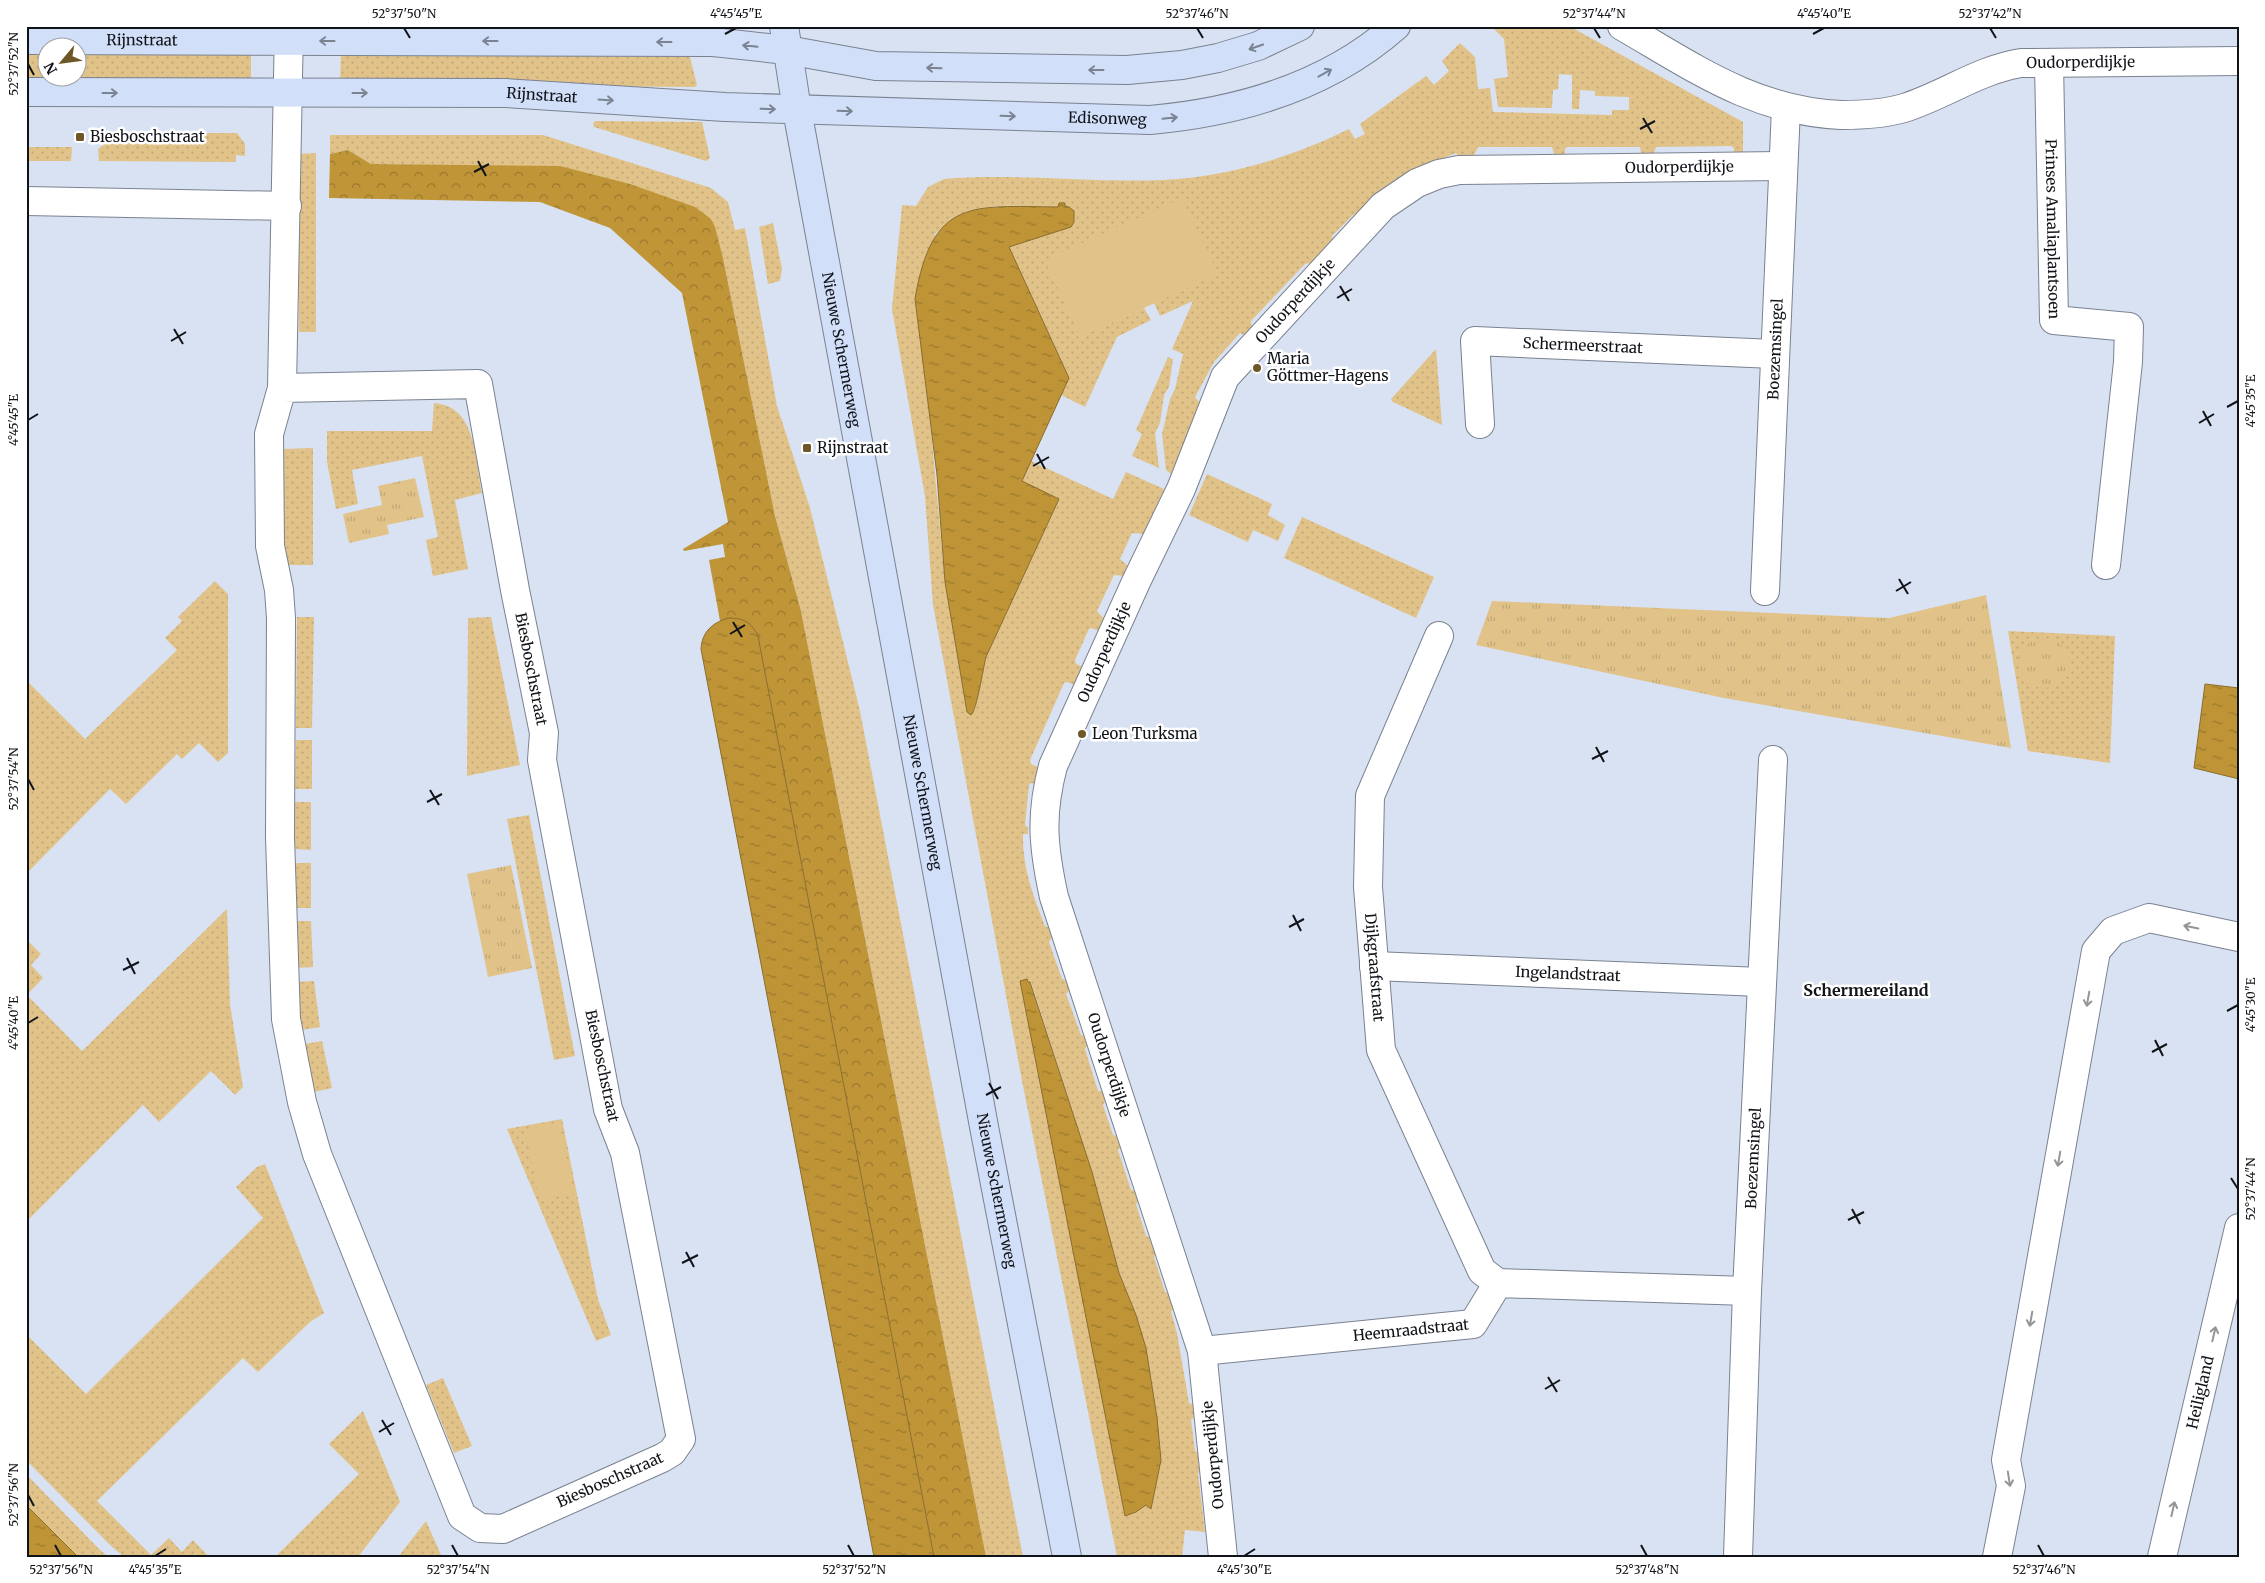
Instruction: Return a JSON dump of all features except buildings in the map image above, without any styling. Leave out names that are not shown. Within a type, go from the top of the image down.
[{"type":"street","points":[[786,38],[876,66],[1127,70],[1182,66],[1218,58],[1258,46],[1300,26]]},
{"type":"street","name":"Edisonweg","points":[[797,110],[1150,120],[1185,117],[1234,108],[1287,92],[1310,82],[1375,45],[1396,26]]},
{"type":"street","name":"Oudorperdijkje","points":[[1622,26],[1714,80],[1764,102],[1823,114],[1854,115],[1883,113],[1922,101],[1999,66],[2020,63],[2239,61]]},
{"type":"street","points":[[287,94],[288,34]]},
{"type":"street","name":"Rijnstraat","points":[[26,40],[288,34],[713,42],[786,38]]},
{"type":"street","name":"Nieuwe Schermerweg","points":[[786,38],[797,110],[983,1122],[1067,1557]]},
{"type":"street","name":"Prinses Amaliaplantsoen","points":[[2049,63],[2054,320],[2129,327],[2106,565]]},
{"type":"street","name":"Rijnstraat","points":[[26,92],[505,93],[797,110]]},
{"type":"street","name":"Biesboschstraat","points":[[282,388],[478,384],[544,733],[542,760],[608,1109],[625,1153],[681,1439],[672,1452],[662,1458],[503,1529],[480,1528],[462,1516],[321,1164],[302,1102],[286,1019],[280,837],[281,618],[279,590],[270,546],[269,434],[282,388],[287,206],[287,94]]},
{"type":"street","name":"Boezemsingel","points":[[1765,590],[1786,108]]},
{"type":"street","name":"Oudorperdijkje","points":[[1224,1557],[1202,1351],[1054,896],[1046,859],[1043,822],[1046,792],[1052,766],[1184,482],[1225,377],[1383,206],[1401,193],[1439,174],[1460,170],[1782,166]]},
{"type":"street","points":[[26,201],[287,206]]},
{"type":"street","name":"Schermeerstraat","points":[[1480,424],[1475,341],[1774,354]]},
{"type":"street","name":"Dijkgraafstraat","points":[[1439,636],[1370,796],[1368,887],[1381,1050],[1482,1271],[1498,1282]]},
{"type":"street","name":"Boezemsingel","points":[[1738,1557],[1747,1291],[1773,760]]},
{"type":"street","points":[[1997,1557],[2011,1486],[2006,1460],[2096,951],[2113,931],[2148,918],[2239,937]]},
{"type":"street","name":"Ingelandstraat","points":[[1374,966],[1761,982]]},
{"type":"street","name":"Heiligland","points":[[2162,1557],[2239,1228]]},
{"type":"street","points":[[1498,1282],[1747,1291]]},
{"type":"street","name":"Heemraadstraat","points":[[1202,1351],[1473,1324],[1498,1282]]},
{"type":"green space","points":[[1491,26],[1569,26],[1743,122],[1743,157],[1734,155],[1734,148],[1731,146],[1656,147],[1653,155],[1642,156],[1640,147],[1567,147],[1565,155],[1555,156],[1552,147],[1478,147],[1473,157],[1462,160],[1456,153],[1408,172],[1360,219],[1355,214],[1353,215],[1332,236],[1333,240],[1314,268],[1309,263],[1305,264],[1251,321],[1256,330],[1249,338],[1240,333],[1214,362],[1195,397],[1203,407],[1171,474],[1166,470],[1162,434],[1183,354],[1172,349],[1193,301],[1160,316],[1154,303],[1080,337],[1144,308],[1151,320],[1117,337],[1085,407],[1061,395],[1069,377],[1009,247],[1071,227],[1065,203],[1059,203],[1059,207],[1008,206],[979,209],[950,222],[935,234],[928,398],[945,582],[967,713],[975,709],[980,677],[986,657],[1059,499],[1022,482],[1031,461],[1113,499],[1126,472],[1164,489],[1144,534],[1132,533],[1120,559],[1129,567],[1125,576],[1114,575],[1097,611],[1106,621],[1099,631],[1089,629],[1075,660],[1076,664],[1084,667],[1075,685],[1067,682],[1064,683],[1030,760],[1031,764],[1040,768],[1038,784],[1031,783],[1029,785],[1025,825],[1028,828],[1028,834],[1023,834],[1026,869],[1045,926],[1050,928],[1053,936],[1049,942],[1062,979],[1068,981],[1070,990],[1066,994],[1081,1035],[1085,1036],[1089,1043],[1085,1049],[1098,1091],[1103,1091],[1107,1099],[1103,1105],[1113,1135],[1118,1136],[1122,1145],[1118,1150],[1131,1190],[1135,1191],[1139,1201],[1136,1204],[1146,1236],[1153,1239],[1157,1253],[1154,1257],[1165,1292],[1170,1294],[1175,1306],[1171,1312],[1177,1333],[1189,1403],[1194,1405],[1196,1416],[1191,1420],[1195,1451],[1204,1455],[1198,1474],[1205,1532],[1185,1530],[1182,1557],[1117,1557],[1023,1086],[933,605],[925,496],[892,309],[902,205],[916,206],[928,187],[944,179],[1026,177],[1137,181],[1188,178],[1236,170],[1282,157],[1349,129],[1355,139],[1365,134],[1360,124],[1426,76],[1434,85],[1449,71],[1442,61],[1460,43],[1475,57],[1478,89],[1490,88],[1493,112],[1612,115],[1612,110],[1629,110],[1629,97],[1595,96],[1595,91],[1580,90],[1579,109],[1572,109],[1572,75],[1559,74],[1558,89],[1553,90],[1552,108],[1498,107],[1494,79],[1508,77],[1504,39]],"holes":[[[1031,982],[1092,1172],[1119,1273],[1136,1315],[1161,1460],[1151,1509],[1146,1505],[1136,1512],[1028,983]]]},
{"type":"green space","points":[[26,52],[38,52],[38,82],[26,82]]},
{"type":"green space","points":[[88,52],[251,54],[251,84],[88,83]]},
{"type":"green space","points":[[341,54],[690,57],[697,85],[695,87],[340,84]]},
{"type":"green space","points":[[595,121],[702,122],[710,158],[706,161],[594,127]]},
{"type":"green space","points":[[119,133],[237,133],[245,144],[245,156],[236,155],[236,162],[99,161],[98,149]]},
{"type":"green space","points":[[330,135],[543,135],[711,188],[728,202],[735,230],[745,228],[777,406],[810,508],[860,711],[1023,1557],[986,1557],[801,611],[775,516],[723,258],[711,219],[430,165],[371,164],[348,150],[330,154]]},
{"type":"green space","points":[[26,147],[72,147],[71,161],[26,161]]},
{"type":"green space","points":[[348,150],[371,164],[560,166],[630,184],[695,207],[711,219],[715,227],[723,258],[775,516],[801,611],[986,1557],[934,1557],[758,636],[755,630],[743,620],[720,621],[709,560],[725,557],[723,544],[684,551],[683,549],[728,522],[682,293],[610,228],[540,202],[329,198],[330,154]]},
{"type":"green space","points":[[316,153],[316,332],[299,332],[299,154]]},
{"type":"green space","points":[[1182,198],[1218,274],[1080,337],[1045,260]]},
{"type":"green space","points":[[773,223],[782,269],[780,281],[768,284],[759,227]]},
{"type":"green space","points":[[1436,349],[1442,425],[1393,402],[1391,399]]},
{"type":"green space","points":[[1168,357],[1173,359],[1169,387],[1164,395],[1160,423],[1155,433],[1159,468],[1132,456],[1142,434],[1136,430]]},
{"type":"green space","points":[[434,403],[448,406],[459,414],[466,424],[472,437],[482,493],[455,500],[468,569],[433,576],[426,540],[438,537],[422,456],[352,470],[358,504],[336,509],[327,462],[327,431],[432,431]]},
{"type":"green space","points":[[313,448],[313,565],[288,565],[284,543],[284,449]]},
{"type":"green space","points":[[1207,474],[1272,504],[1268,515],[1285,525],[1278,541],[1253,530],[1248,542],[1189,515]]},
{"type":"green space","points":[[415,478],[424,517],[387,525],[389,534],[349,543],[343,514],[382,505],[378,486]]},
{"type":"green space","points":[[1302,517],[1434,577],[1416,618],[1284,558]]},
{"type":"green space","points":[[215,581],[228,594],[228,753],[218,762],[199,743],[182,759],[177,754],[126,804],[110,789],[26,874],[26,680],[85,739],[177,650],[165,638],[182,621],[178,617]]},
{"type":"green space","points":[[1986,595],[2011,748],[1724,698],[1476,645],[1492,601],[1889,618]]},
{"type":"green space","points":[[297,617],[314,617],[312,728],[296,728]]},
{"type":"green space","points":[[491,617],[520,765],[467,776],[468,618]]},
{"type":"green space","points":[[2008,631],[2115,636],[2110,763],[2028,751]]},
{"type":"green space","points":[[2039,638],[2049,638],[2062,645],[2069,658],[2069,668],[2062,681],[2049,688],[2039,688],[2030,684],[2023,677],[2019,668],[2019,658],[2023,649],[2030,642]]},
{"type":"green space","points":[[296,740],[312,740],[312,789],[295,789]]},
{"type":"green space","points":[[295,802],[311,802],[311,850],[295,849]]},
{"type":"green space","points":[[529,815],[575,1056],[554,1060],[507,819]]},
{"type":"green space","points":[[295,863],[311,863],[311,908],[295,908]]},
{"type":"green space","points":[[511,865],[532,968],[488,977],[467,874]]},
{"type":"green space","points":[[227,909],[230,1004],[243,1087],[235,1095],[211,1071],[159,1122],[143,1105],[26,1222],[26,939],[41,954],[31,965],[43,978],[27,995],[82,1051]]},
{"type":"green space","points":[[295,921],[311,921],[313,967],[295,968]]},
{"type":"green space","points":[[314,981],[320,1027],[302,1030],[296,982]]},
{"type":"green space","points":[[322,1041],[332,1088],[314,1092],[304,1044]]},
{"type":"green space","points":[[562,1119],[598,1299],[611,1335],[596,1341],[507,1129]]},
{"type":"green space","points":[[559,1122],[574,1193],[540,1200],[525,1129]]},
{"type":"green space","points":[[265,1164],[324,1313],[310,1322],[258,1372],[243,1358],[97,1501],[151,1555],[169,1538],[182,1552],[193,1540],[209,1557],[124,1557],[26,1460],[26,1334],[86,1394],[263,1218],[236,1187],[257,1167]]},
{"type":"green space","points":[[443,1378],[472,1446],[454,1453],[426,1385]]},
{"type":"green space","points":[[363,1411],[400,1502],[358,1557],[275,1557],[359,1474],[329,1444]]},
{"type":"green space","points":[[26,1474],[108,1557],[78,1557],[26,1505]]},
{"type":"green space","points":[[426,1521],[442,1557],[398,1557]]},
{"type":"water","points":[[1059,203],[1065,203],[1065,206],[1074,211],[1074,222],[1071,227],[1009,247],[1069,378],[1022,481],[1059,499],[986,657],[978,697],[971,715],[967,712],[945,582],[937,475],[915,299],[922,266],[932,242],[945,225],[960,215],[979,209],[1001,207],[1058,207]]},
{"type":"water","points":[[728,618],[738,619],[750,624],[758,636],[934,1557],[874,1557],[701,649],[703,638],[709,629]]},
{"type":"water","points":[[2205,684],[2239,688],[2239,779],[2194,768]]},
{"type":"water","points":[[1027,979],[1030,982],[1092,1172],[1119,1273],[1136,1315],[1146,1348],[1157,1418],[1161,1460],[1151,1509],[1146,1505],[1136,1512],[1125,1516],[1020,981]]},
{"type":"water","points":[[26,1505],[78,1557],[26,1557]]},
{"type":"place","name":"Biesboschstraat","points":[[80,137]]},
{"type":"place","name":"Maria Göttmer-Hagens","points":[[1257,368]]},
{"type":"place","name":"Rijnstraat","points":[[807,448]]},
{"type":"place","name":"Leon Turksma","points":[[1082,734]]},
{"type":"district","name":"Schermereiland","points":[[1866,990]]}]
